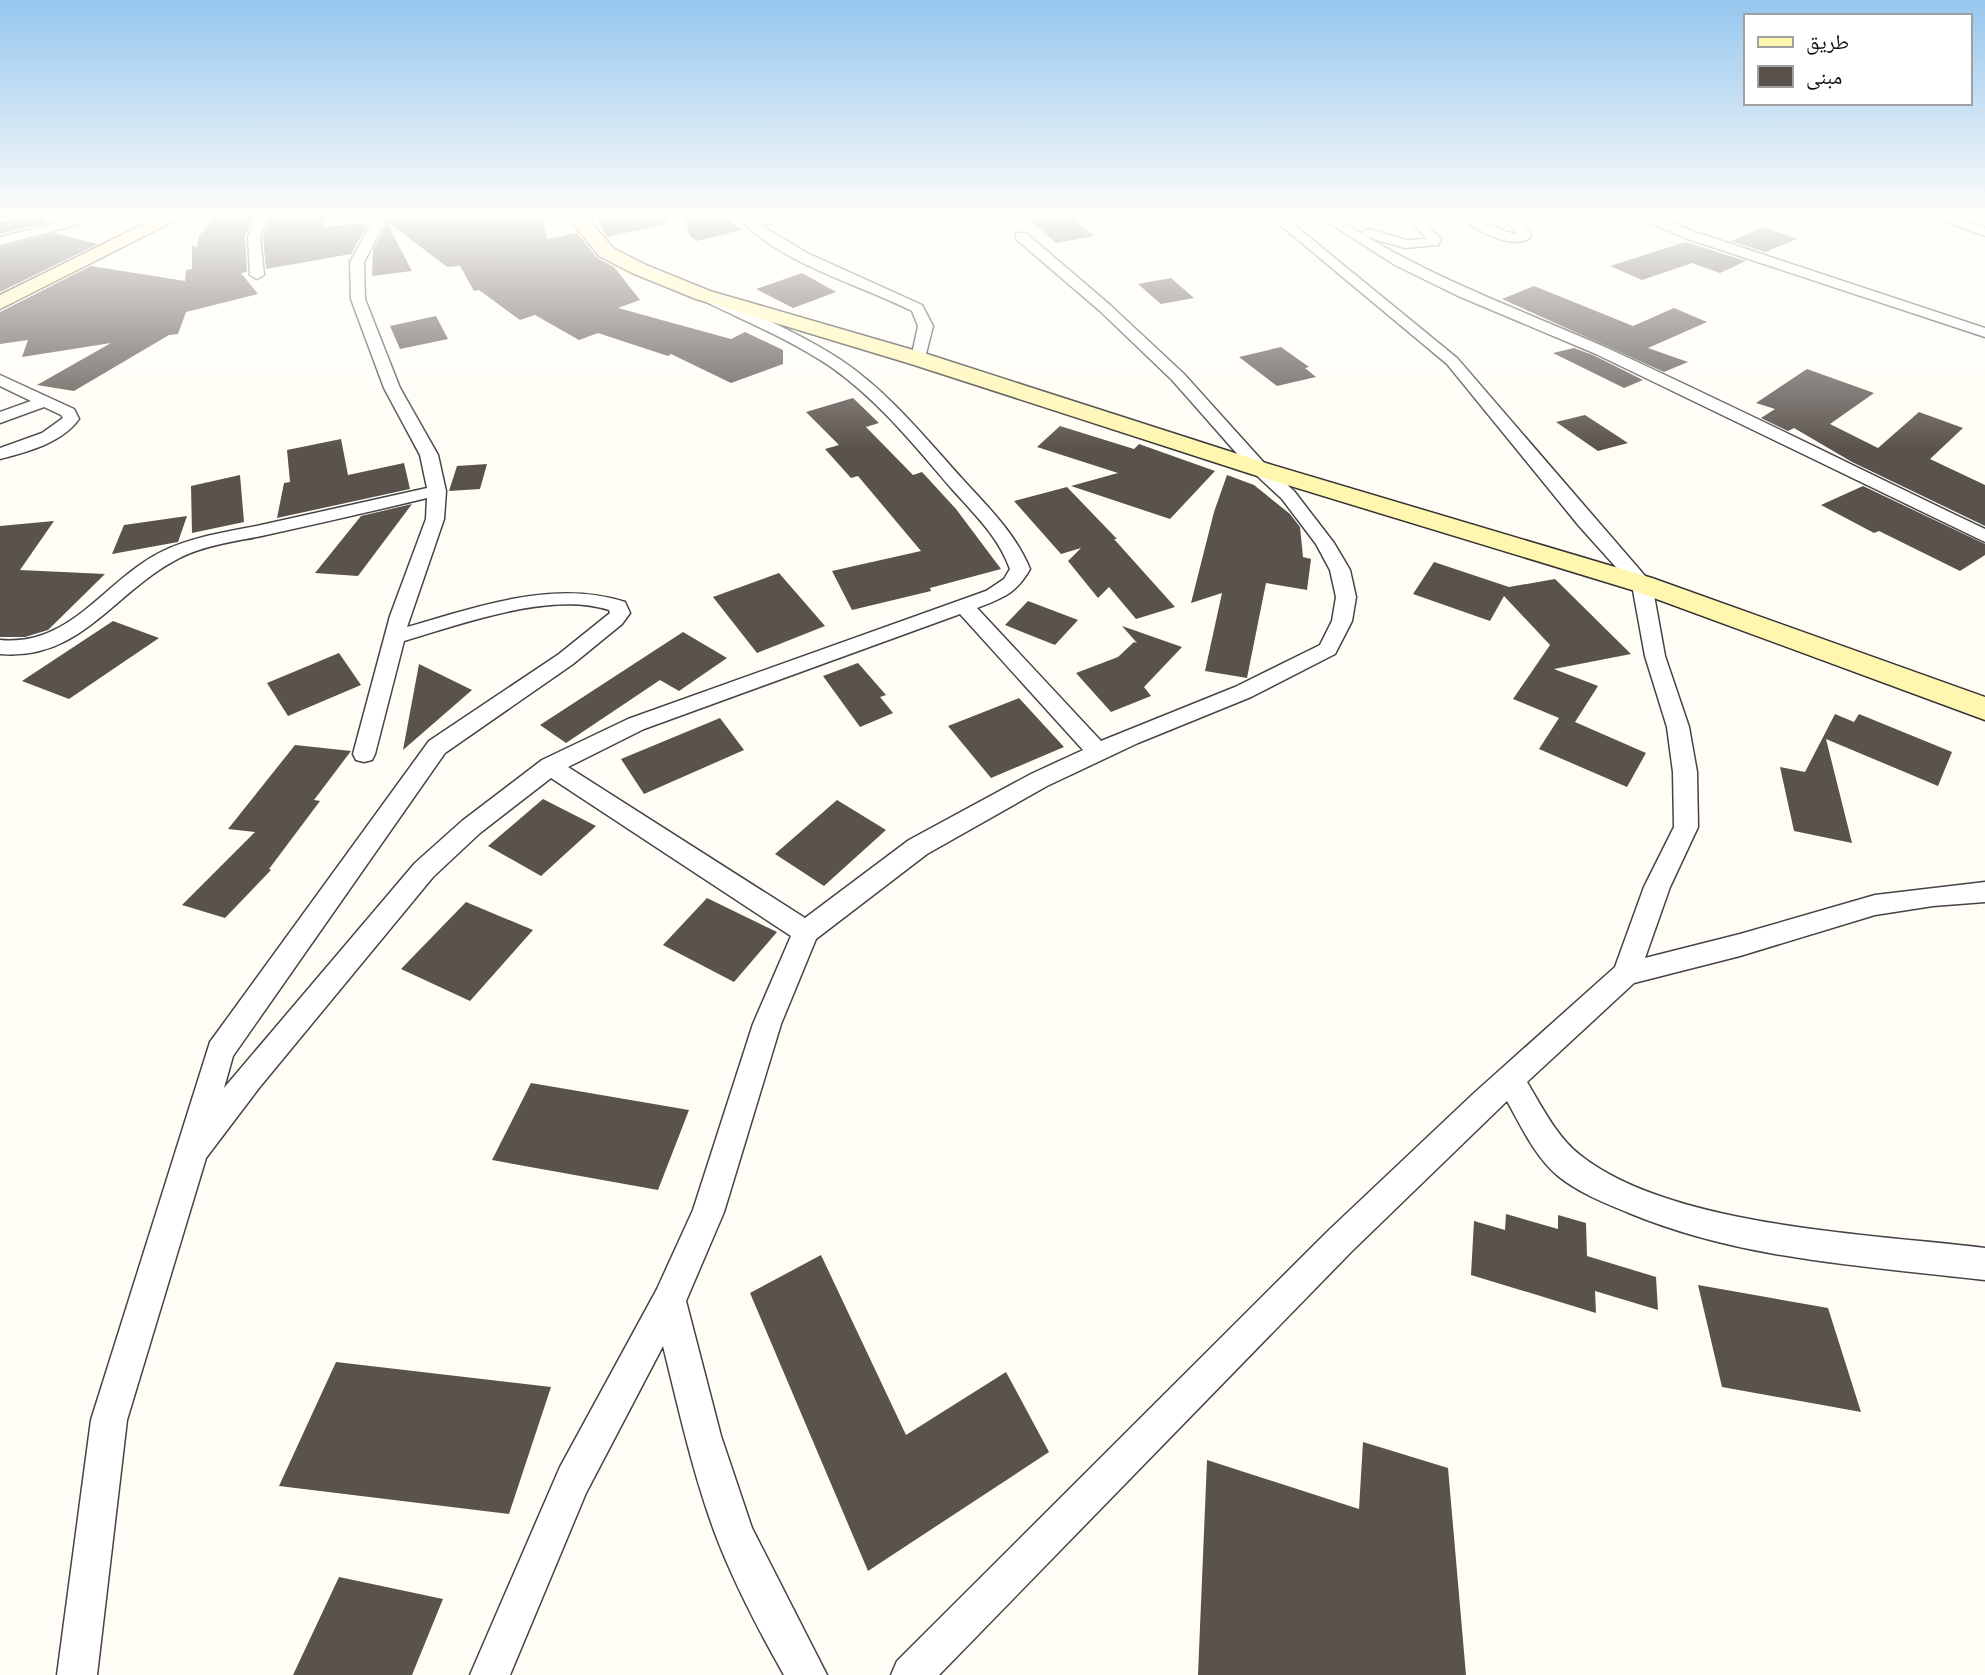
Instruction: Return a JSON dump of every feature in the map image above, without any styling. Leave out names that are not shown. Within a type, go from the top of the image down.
[{"type":"main road","points":[[0,303],[22,292]]},
{"type":"main road","points":[[696,292],[919,359],[1260,469],[1642,584],[1985,709]]},
{"type":"street","points":[[358,292],[358,299],[392,388],[429,455],[438,491],[435,519],[394,637],[364,754]]},
{"type":"street","points":[[884,292],[917,308],[924,315],[926,334],[919,359]]},
{"type":"street","points":[[491,1675],[573,1480],[669,1301],[708,1212],[767,1024],[806,932],[918,847],[1039,780],[1098,752],[1243,692],[1328,649],[1342,621],[1346,597],[1340,570],[1308,520],[1178,377],[1087,292]]},
{"type":"street","points":[[911,1675],[1340,1241],[1626,974],[1657,887],[1686,827],[1685,772],[1678,727],[1655,656],[1642,584],[1577,512],[1452,361],[1370,292]]},
{"type":"street","points":[[1461,292],[1601,351],[1985,536]]},
{"type":"street","points":[[1862,292],[1985,333]]},
{"type":"street","points":[[191,1156],[249,1079],[424,870],[471,827],[550,766],[636,723],[993,595],[1012,583],[1020,569],[1014,550],[890,410],[836,364],[703,295]]},
{"type":"street","points":[[0,380],[68,412],[71,419],[66,427],[0,454]]},
{"type":"street","points":[[0,418],[43,402]]},
{"type":"street","points":[[0,647],[30,648],[68,631],[165,555],[187,547],[438,491]]},
{"type":"street","points":[[78,1675],[109,1420],[191,1156],[220,1051],[437,747],[566,659],[620,613],[618,606],[601,599],[563,599],[503,608],[394,637]]},
{"type":"street","points":[[963,605],[1098,752]]},
{"type":"street","points":[[550,766],[806,932]]},
{"type":"street","points":[[1626,974],[1740,945],[1875,905],[1933,896],[1985,892]]},
{"type":"street","points":[[1510,1080],[1542,1134],[1568,1165],[1607,1189],[1666,1213],[1754,1236],[1985,1264]]},
{"type":"street","points":[[669,1301],[703,1436],[735,1535],[784,1636],[807,1675]]},
{"type":"building","points":[[39,292],[258,294],[186,312],[178,334],[169,335],[74,391],[37,385],[111,343],[22,357],[28,340],[0,344],[0,312]]},
{"type":"building","points":[[482,292],[634,292],[640,300],[618,308],[731,339],[745,332],[783,350],[783,364],[731,383],[671,354],[668,356],[598,333],[579,340],[535,315],[520,320]]},
{"type":"building","points":[[762,292],[836,292],[793,308]]},
{"type":"building","points":[[1147,292],[1187,292],[1194,298],[1161,304]]},
{"type":"building","points":[[1519,292],[1549,292],[1633,326],[1674,308],[1707,322],[1648,348],[1688,362],[1664,372],[1502,299]]},
{"type":"building","points":[[436,316],[448,339],[400,349],[390,326]]},
{"type":"building","points":[[1281,347],[1309,367],[1305,368],[1316,377],[1277,386],[1239,357]]},
{"type":"building","points":[[1574,348],[1643,380],[1624,388],[1553,353]]},
{"type":"building","points":[[1807,369],[1874,393],[1830,424],[1878,448],[1919,412],[1963,428],[1930,459],[1985,485],[1985,526],[1852,462],[1794,428],[1788,431],[1761,418],[1775,409],[1756,403]]},
{"type":"building","points":[[853,398],[879,423],[866,427],[913,475],[922,472],[956,509],[1001,569],[930,588],[931,591],[852,610],[832,571],[921,551],[858,476],[851,478],[825,449],[839,445],[806,412]]},
{"type":"building","points":[[1585,415],[1628,443],[1598,451],[1556,422]]},
{"type":"building","points":[[1060,426],[1134,449],[1139,444],[1215,471],[1170,519],[1071,486],[1118,473],[1037,447]]},
{"type":"building","points":[[341,439],[348,475],[404,463],[410,489],[277,518],[284,483],[290,482],[287,450]]},
{"type":"building","points":[[487,464],[480,489],[449,491],[457,466]]},
{"type":"building","points":[[240,475],[244,522],[192,533],[191,486]]},
{"type":"building","points":[[1227,475],[1254,485],[1290,514],[1300,527],[1303,557],[1311,559],[1307,590],[1266,583],[1247,678],[1205,671],[1222,593],[1191,603],[1214,512]]},
{"type":"building","points":[[1863,486],[1985,544],[1985,555],[1960,571],[1879,531],[1874,533],[1821,505]]},
{"type":"building","points":[[1067,487],[1117,539],[1114,539],[1175,607],[1136,619],[1109,587],[1098,598],[1068,561],[1081,548],[1061,554],[1014,501]]},
{"type":"building","points":[[412,504],[358,576],[315,573],[361,516]]},
{"type":"building","points":[[187,516],[178,542],[112,554],[124,525]]},
{"type":"building","points":[[54,521],[20,570],[105,574],[48,630],[25,637],[0,637],[0,526]]},
{"type":"building","points":[[1434,562],[1509,587],[1555,579],[1631,654],[1554,669],[1598,686],[1575,722],[1646,753],[1627,787],[1539,749],[1559,718],[1513,699],[1550,645],[1504,596],[1490,621],[1413,594]]},
{"type":"building","points":[[779,573],[825,626],[757,653],[713,597]]},
{"type":"building","points":[[1028,601],[1078,620],[1055,645],[1005,625]]},
{"type":"building","points":[[113,621],[159,638],[69,699],[22,681]]},
{"type":"building","points":[[1122,626],[1182,647],[1144,687],[1151,696],[1111,712],[1076,673],[1118,657],[1134,642],[1137,643]]},
{"type":"building","points":[[683,632],[727,658],[679,691],[660,680],[566,743],[540,725]]},
{"type":"building","points":[[339,653],[361,685],[288,716],[267,683]]},
{"type":"building","points":[[858,663],[886,695],[880,697],[893,713],[860,727],[823,676]]},
{"type":"building","points":[[419,664],[472,690],[403,750]]},
{"type":"building","points":[[1019,698],[1064,747],[991,778],[948,726]]},
{"type":"building","points":[[1835,714],[1854,722],[1859,714],[1952,752],[1938,786],[1826,739],[1852,843],[1794,831],[1780,767],[1805,772]]},
{"type":"building","points":[[720,718],[744,750],[644,794],[621,759]]},
{"type":"building","points":[[295,745],[351,751],[314,800],[320,801],[269,869],[271,870],[225,918],[182,905],[255,832],[228,829]]},
{"type":"building","points":[[543,799],[596,826],[541,876],[488,846]]},
{"type":"building","points":[[837,800],[886,830],[824,886],[775,854]]},
{"type":"building","points":[[707,898],[777,932],[734,982],[663,945]]},
{"type":"building","points":[[466,902],[533,930],[470,1001],[401,969]]},
{"type":"building","points":[[531,1083],[689,1110],[658,1190],[492,1160]]},
{"type":"building","points":[[1506,1214],[1558,1229],[1558,1215],[1586,1223],[1587,1256],[1656,1277],[1658,1310],[1595,1291],[1596,1313],[1471,1275],[1474,1221],[1505,1230]]},
{"type":"building","points":[[821,1255],[906,1435],[1006,1372],[1049,1452],[868,1571],[750,1293]]},
{"type":"building","points":[[1698,1285],[1828,1308],[1861,1412],[1722,1387]]},
{"type":"building","points":[[336,1362],[551,1387],[509,1514],[279,1486]]},
{"type":"building","points":[[1363,1442],[1448,1468],[1466,1675],[1198,1675],[1207,1460],[1359,1509]]},
{"type":"building","points":[[339,1577],[443,1599],[412,1675],[293,1675]]}]
